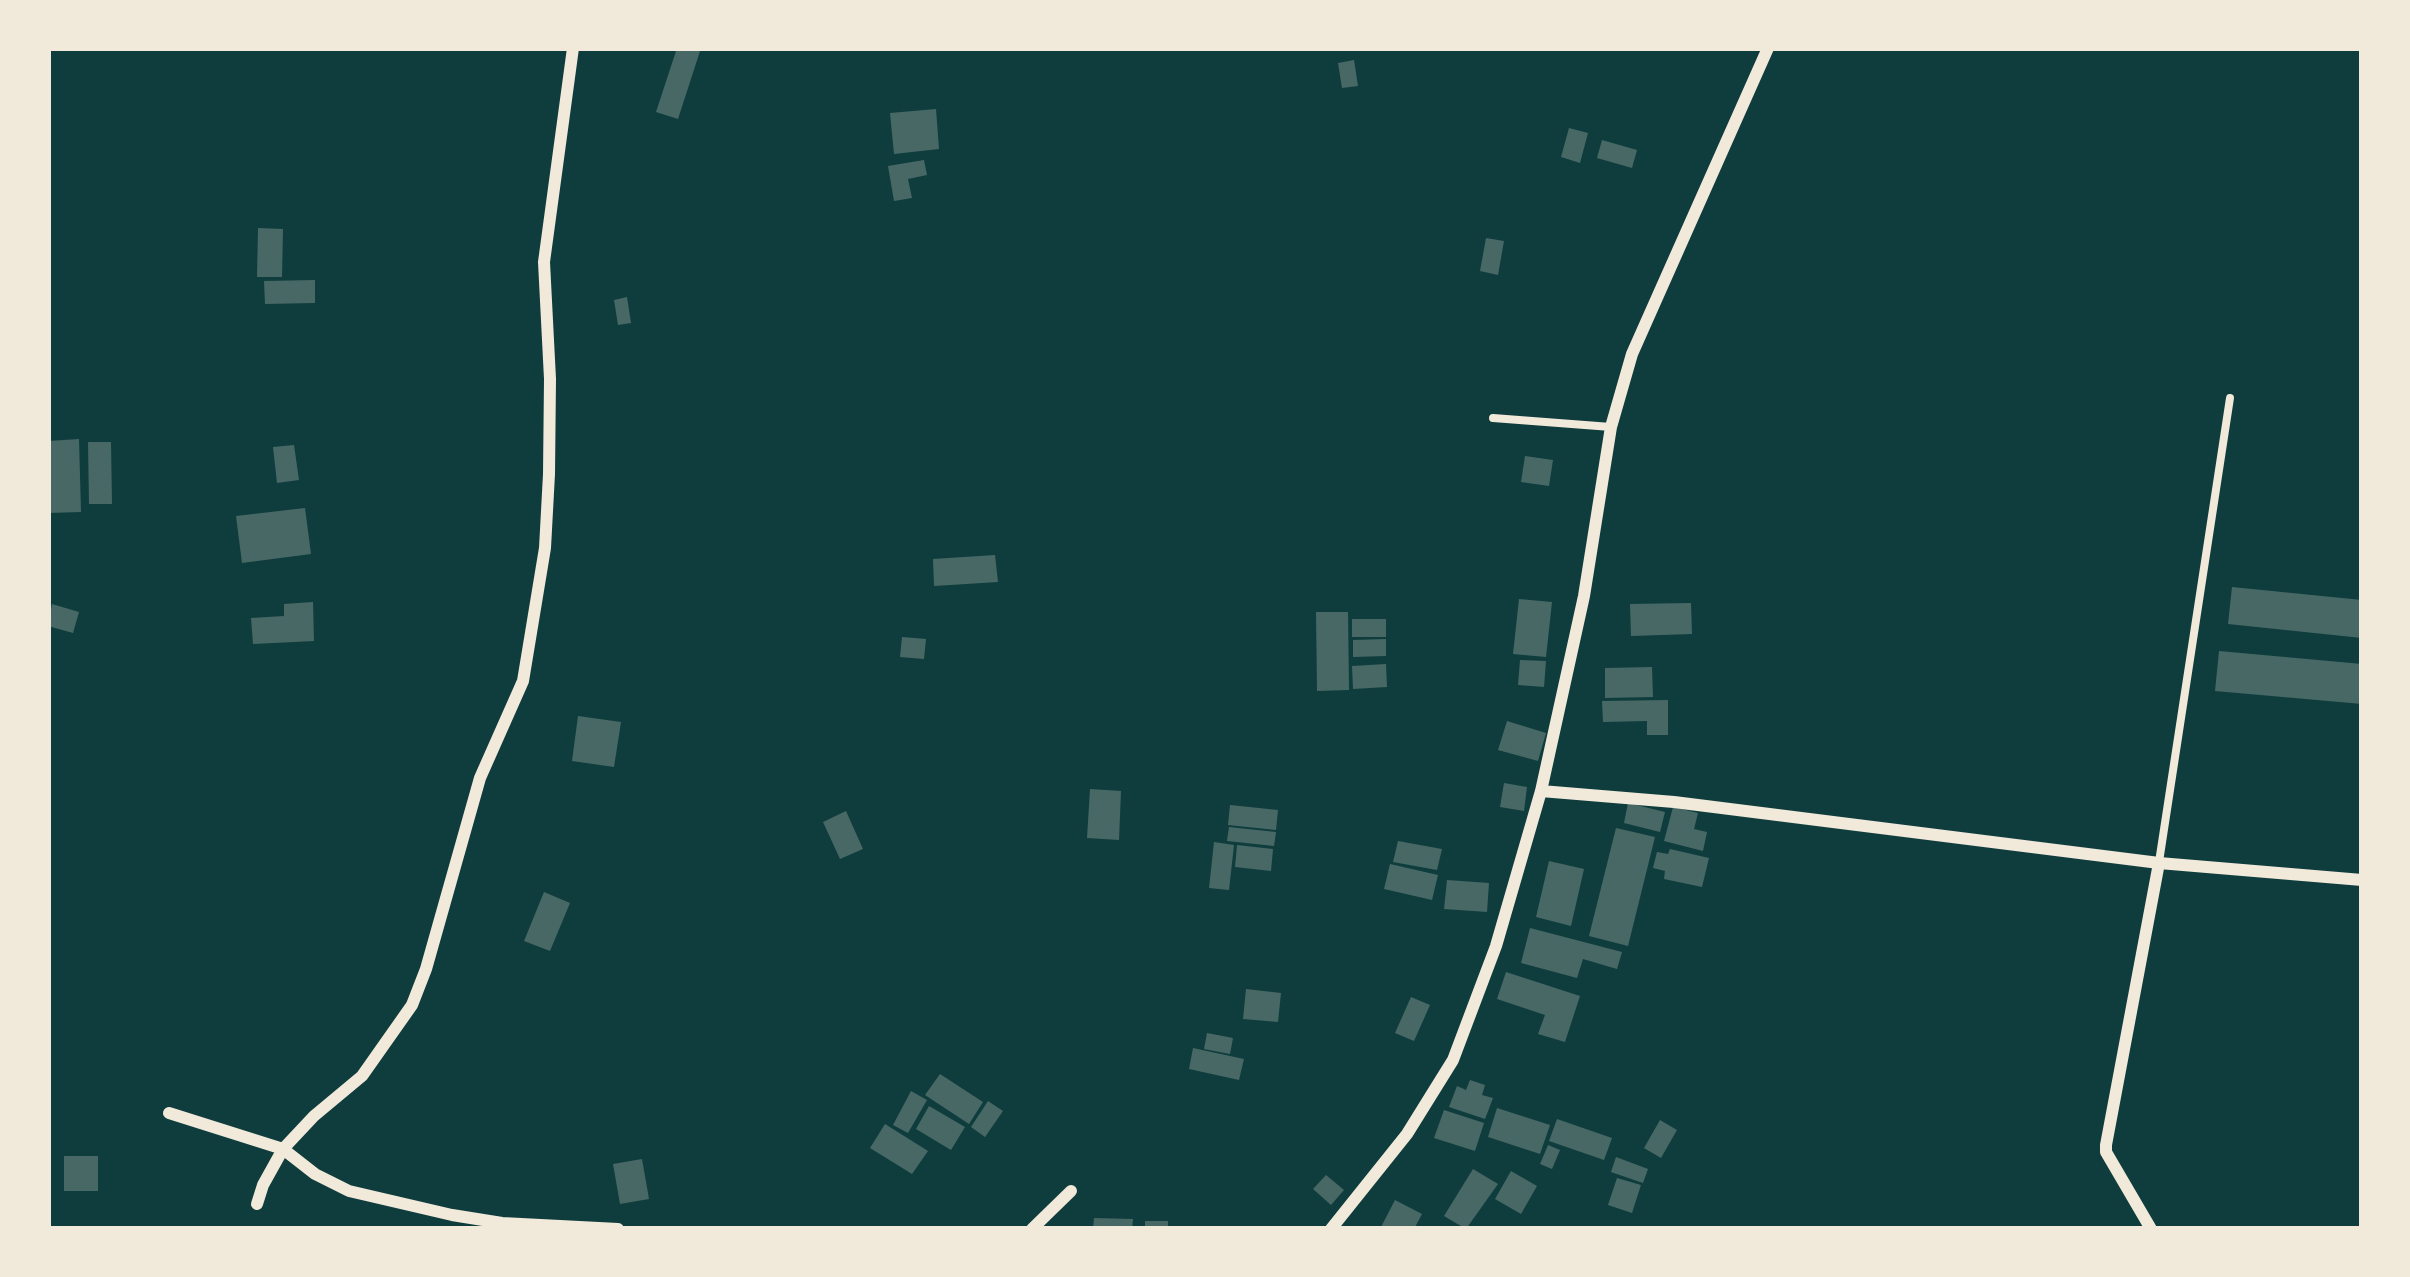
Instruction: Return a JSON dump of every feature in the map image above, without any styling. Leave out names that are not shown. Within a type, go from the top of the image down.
[{"type":"street","points":[[257,1204],[283,1149],[362,1076],[412,1005],[479,778],[523,681],[545,548],[549,474],[544,262],[573,48]]},
{"type":"street","points":[[1330,1229],[1407,1134],[1453,1060],[1496,946],[1541,790],[1584,596],[1611,428],[1632,354],[1768,48]]},
{"type":"street","points":[[1541,790],[1674,802],[2159,863],[2362,880]]},
{"type":"street","points":[[2151,1229],[2106,1152],[2159,863]]},
{"type":"street","points":[[169,1113],[283,1149],[315,1174],[350,1191],[452,1215],[617,1229]]},
{"type":"street","points":[[1031,1229],[1071,1191]]},
{"type":"lane","points":[[2159,863],[2230,398]]},
{"type":"lane","points":[[1493,418],[1611,428]]},
{"type":"building","points":[[677,48],[701,48],[678,119],[656,112]]},
{"type":"building","points":[[1354,60],[1358,86],[1342,88],[1338,63]]},
{"type":"building","points":[[936,109],[939,149],[894,154],[890,113]]},
{"type":"building","points":[[1569,128],[1588,133],[1580,163],[1561,157]]},
{"type":"building","points":[[1602,140],[1637,150],[1632,168],[1597,158]]},
{"type":"building","points":[[924,160],[927,175],[908,179],[912,198],[894,201],[888,166]]},
{"type":"building","points":[[258,228],[283,229],[282,277],[257,277]]},
{"type":"building","points":[[1486,238],[1504,241],[1498,275],[1480,271]]},
{"type":"building","points":[[315,280],[315,303],[265,304],[264,281]]},
{"type":"building","points":[[627,297],[631,323],[618,325],[614,300]]},
{"type":"building","points":[[79,439],[81,512],[48,513],[48,441]]},
{"type":"building","points":[[88,442],[111,442],[112,504],[89,504]]},
{"type":"building","points":[[294,445],[299,480],[277,483],[273,447]]},
{"type":"building","points":[[1525,456],[1553,460],[1549,486],[1521,482]]},
{"type":"building","points":[[305,508],[311,554],[242,563],[236,516]]},
{"type":"building","points":[[995,555],[998,582],[934,586],[933,559]]},
{"type":"building","points":[[2232,587],[2362,600],[2362,638],[2228,624]]},
{"type":"building","points":[[1519,599],[1552,602],[1546,657],[1513,654]]},
{"type":"building","points":[[313,602],[314,641],[253,644],[251,618],[284,616],[284,604]]},
{"type":"building","points":[[1691,603],[1692,634],[1631,636],[1630,604]]},
{"type":"building","points":[[52,604],[79,612],[73,633],[48,626]]},
{"type":"building","points":[[1316,612],[1348,612],[1349,690],[1317,691]]},
{"type":"building","points":[[1352,619],[1386,619],[1386,637],[1352,637]]},
{"type":"building","points":[[902,637],[926,639],[924,659],[900,657]]},
{"type":"building","points":[[1386,639],[1386,656],[1353,657],[1353,640]]},
{"type":"building","points":[[2219,651],[2362,664],[2362,704],[2215,691]]},
{"type":"building","points":[[1520,660],[1546,661],[1544,687],[1518,685]]},
{"type":"building","points":[[1386,664],[1387,687],[1353,689],[1352,666]]},
{"type":"building","points":[[1652,667],[1653,697],[1605,698],[1605,668]]},
{"type":"building","points":[[1668,700],[1668,735],[1647,735],[1647,721],[1603,722],[1602,701]]},
{"type":"building","points":[[578,716],[621,722],[614,767],[572,761]]},
{"type":"building","points":[[1507,721],[1546,733],[1538,761],[1498,750]]},
{"type":"building","points":[[1504,783],[1527,787],[1524,811],[1500,807]]},
{"type":"building","points":[[1090,789],[1121,791],[1119,840],[1087,838]]},
{"type":"building","points":[[1628,803],[1665,812],[1660,832],[1624,823]]},
{"type":"building","points":[[1230,805],[1278,810],[1276,830],[1228,825]]},
{"type":"building","points":[[1673,807],[1698,813],[1694,829],[1707,832],[1703,851],[1664,841]]},
{"type":"building","points":[[846,811],[863,849],[840,859],[823,822]]},
{"type":"building","points":[[1229,827],[1276,832],[1274,846],[1227,841]]},
{"type":"building","points":[[1616,828],[1655,837],[1628,946],[1589,936]]},
{"type":"building","points":[[1398,841],[1442,849],[1437,870],[1393,862]]},
{"type":"building","points":[[1214,842],[1234,845],[1229,890],[1209,888]]},
{"type":"building","points":[[1237,845],[1273,849],[1271,871],[1235,867]]},
{"type":"building","points":[[1670,849],[1709,858],[1702,887],[1664,879],[1665,871],[1653,868],[1657,852],[1668,854]]},
{"type":"building","points":[[1549,861],[1584,869],[1571,926],[1536,917]]},
{"type":"building","points":[[1390,864],[1438,875],[1432,900],[1384,889]]},
{"type":"building","points":[[1447,880],[1489,883],[1487,912],[1444,909]]},
{"type":"building","points":[[544,892],[570,903],[550,951],[524,941]]},
{"type":"building","points":[[1530,928],[1622,952],[1617,969],[1583,959],[1577,978],[1521,963]]},
{"type":"building","points":[[1506,972],[1580,996],[1565,1042],[1538,1034],[1545,1015],[1497,999]]},
{"type":"building","points":[[1246,989],[1281,993],[1278,1022],[1243,1019]]},
{"type":"building","points":[[1411,997],[1430,1005],[1414,1041],[1395,1033]]},
{"type":"building","points":[[1207,1033],[1233,1038],[1230,1054],[1204,1049]]},
{"type":"building","points":[[1193,1048],[1244,1059],[1239,1080],[1189,1069]]},
{"type":"building","points":[[940,1074],[983,1102],[969,1124],[925,1095]]},
{"type":"building","points":[[1470,1080],[1485,1085],[1482,1095],[1493,1098],[1485,1119],[1449,1107],[1457,1086],[1466,1090]]},
{"type":"building","points":[[911,1091],[927,1100],[908,1133],[893,1125]]},
{"type":"building","points":[[988,1101],[1003,1111],[985,1137],[971,1127]]},
{"type":"building","points":[[929,1106],[965,1127],[951,1150],[916,1129]]},
{"type":"building","points":[[1497,1108],[1550,1125],[1540,1154],[1488,1137]]},
{"type":"building","points":[[1444,1110],[1484,1123],[1475,1151],[1434,1138]]},
{"type":"building","points":[[1557,1119],[1612,1138],[1604,1160],[1549,1141]]},
{"type":"building","points":[[1660,1120],[1677,1130],[1661,1158],[1644,1148]]},
{"type":"building","points":[[885,1124],[928,1151],[912,1174],[870,1148]]},
{"type":"building","points":[[1548,1145],[1560,1150],[1552,1169],[1540,1164]]},
{"type":"building","points":[[64,1156],[98,1156],[98,1191],[64,1191]]},
{"type":"building","points":[[1616,1157],[1648,1169],[1643,1183],[1611,1172]]},
{"type":"building","points":[[642,1159],[649,1199],[620,1204],[613,1164]]},
{"type":"building","points":[[1473,1169],[1498,1184],[1466,1229],[1444,1216]]},
{"type":"building","points":[[1511,1171],[1537,1186],[1521,1214],[1495,1199]]},
{"type":"building","points":[[1326,1175],[1344,1190],[1331,1205],[1313,1189]]},
{"type":"building","points":[[1617,1178],[1641,1185],[1632,1213],[1608,1205]]},
{"type":"building","points":[[1395,1200],[1422,1214],[1414,1229],[1380,1229]]},
{"type":"building","points":[[1094,1218],[1133,1219],[1132,1229],[1093,1229]]},
{"type":"building","points":[[1145,1221],[1168,1221],[1168,1229],[1145,1229]]}]
